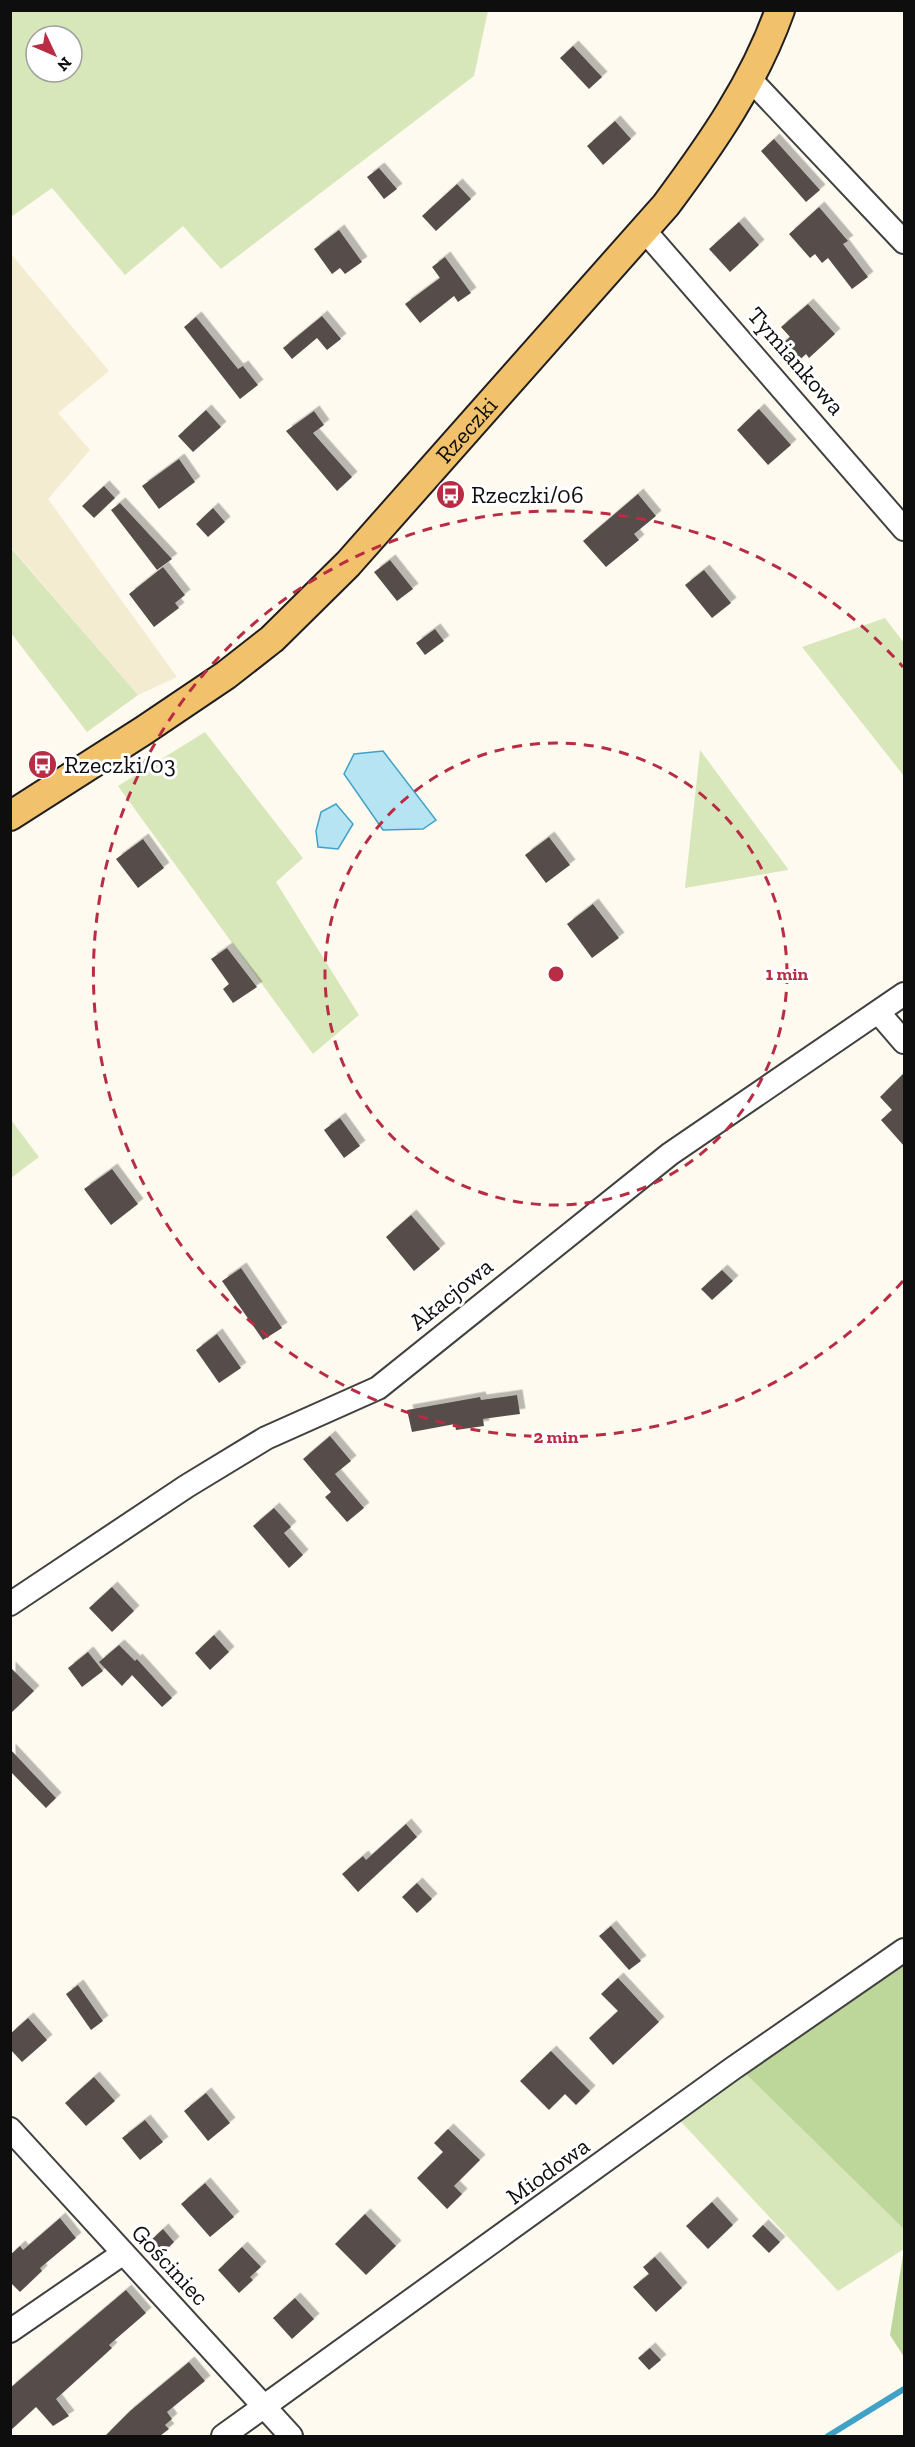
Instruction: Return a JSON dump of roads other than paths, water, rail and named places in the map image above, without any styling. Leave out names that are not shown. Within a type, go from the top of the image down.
[{"type":"main road","name":"Rzeczki","points":[[10,816],[226,675],[272,639],[348,564],[644,230],[713,143],[751,80],[780,10]]},
{"type":"street","points":[[751,80],[904,243]]},
{"type":"street","name":"Tymiankowa","points":[[644,230],[904,529]]},
{"type":"street","name":"Akacjowa","points":[[10,1604],[187,1486],[266,1438],[378,1388],[669,1154],[904,994]]},
{"type":"street","points":[[879,1013],[904,1042]]},
{"type":"street","name":"Miodowa","points":[[223,2436],[265,2408],[732,2069],[904,1950]]},
{"type":"street","name":"Gościniec","points":[[10,2129],[291,2436]]},
{"type":"street","points":[[10,2331],[122,2254]]},
{"type":"water","points":[[383,751],[436,820],[423,829],[383,830],[344,774],[354,754]]},
{"type":"water","points":[[336,804],[353,824],[338,849],[318,847],[316,831],[321,812]]},
{"type":"waterway","points":[[828,2436],[904,2389]]},
{"type":"place","name":"Rzeczki/06","points":[[450,495]]},
{"type":"place","name":"Rzeczki/03","points":[[43,765]]}]
